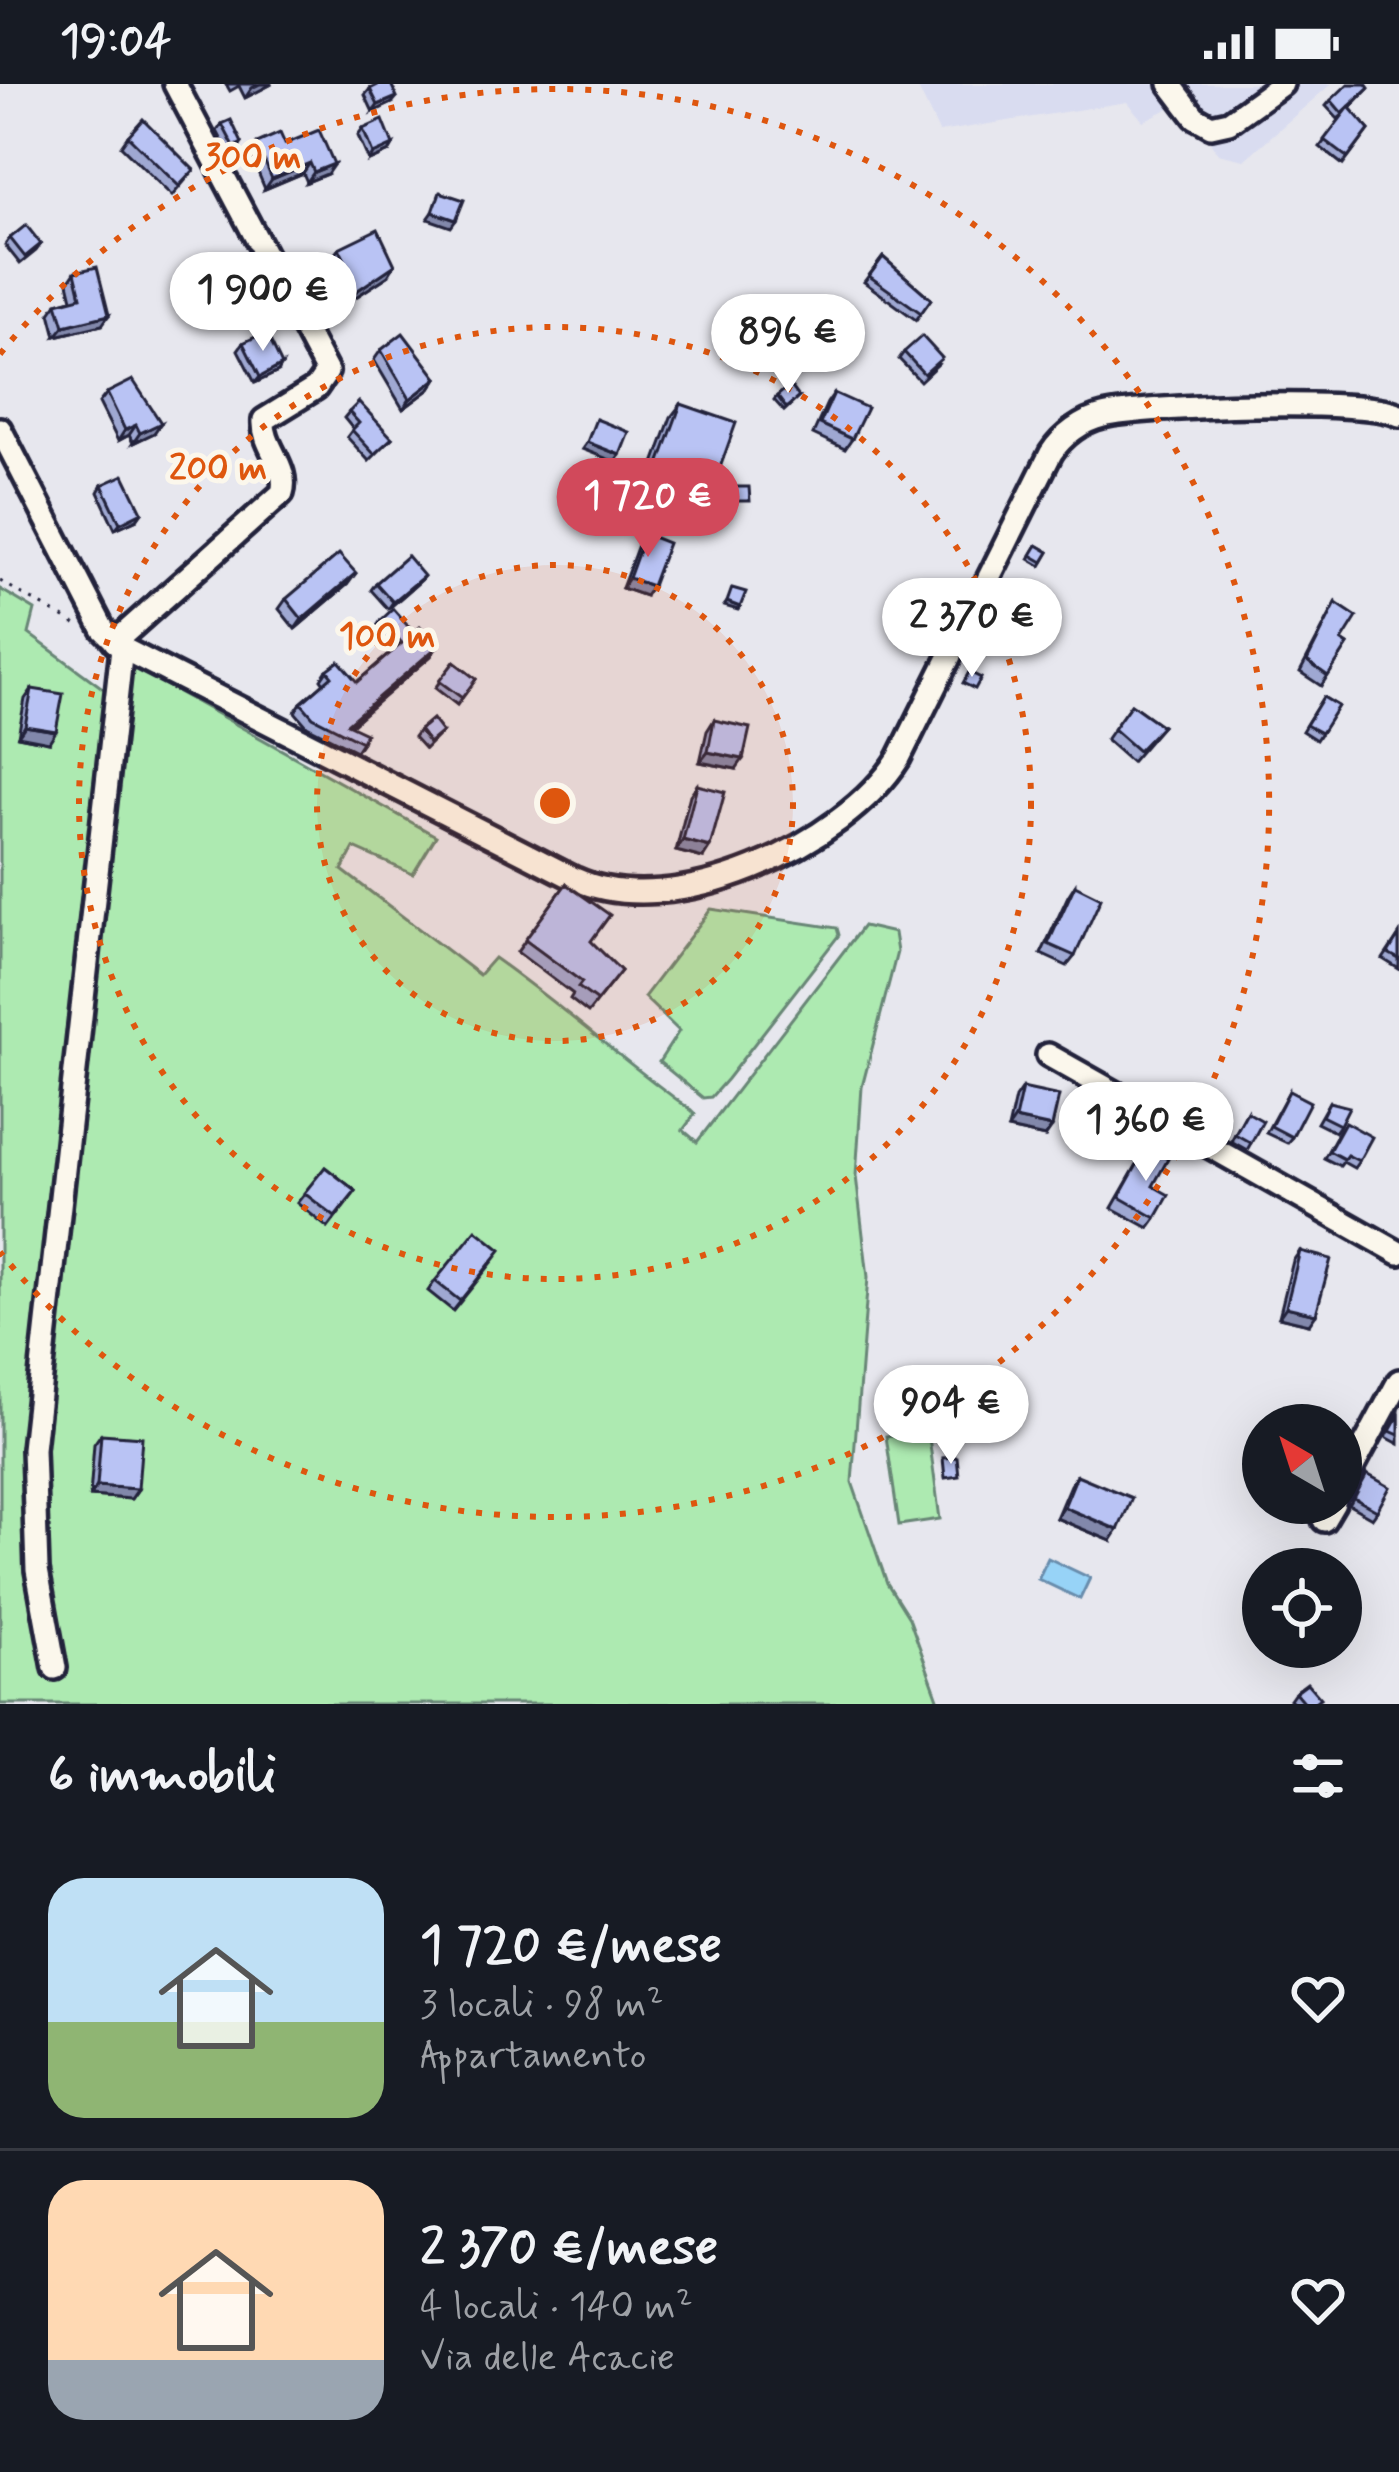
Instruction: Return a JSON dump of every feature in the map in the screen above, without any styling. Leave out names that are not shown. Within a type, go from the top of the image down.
[{"type":"street","points":[[55,1668],[37,1570],[33,1449],[119,645],[283,493],[285,479],[264,434],[264,420],[316,388],[327,372],[175,84]]},
{"type":"street","points":[[1170,84],[1200,122],[1217,126],[1282,84]]},
{"type":"street","points":[[0,428],[103,629],[119,645],[581,882],[628,895],[669,892],[800,846],[878,789],[932,694],[1051,453],[1077,428],[1118,413],[1194,410],[1366,404],[1399,416]]},
{"type":"street","points":[[1048,1055],[1399,1253]]},
{"type":"street","points":[[1362,1451],[1399,1382]]},
{"type":"path","points":[[0,581],[119,645]]},
{"type":"shaded area","points":[[916,84],[1331,84],[1244,160],[1218,154],[1184,101],[1143,121],[1127,102],[939,132]]},
{"type":"green space","points":[[0,589],[35,610],[29,634],[127,706],[133,667],[436,836],[413,874],[354,848],[342,870],[479,975],[494,958],[544,995],[691,1110],[695,1114],[683,1130],[697,1142],[863,926],[894,933],[897,952],[862,1087],[856,1176],[868,1277],[852,1482],[887,1583],[909,1618],[940,1704],[0,1704]]},
{"type":"green space","points":[[711,909],[837,928],[839,935],[727,1079],[711,1097],[703,1098],[659,1062],[679,1031],[644,997]]},
{"type":"green space","points":[[928,1430],[940,1519],[899,1525],[886,1436]]},
{"type":"water","points":[[1048,1558],[1090,1578],[1080,1599],[1038,1579]]},
{"type":"building","points":[[391,84],[397,97],[378,105],[370,89]]},
{"type":"building","points":[[1348,84],[1369,88],[1342,113],[1331,100]]},
{"type":"building","points":[[1349,107],[1369,130],[1348,158],[1324,140]]},
{"type":"building","points":[[143,119],[194,170],[179,186],[128,136]]},
{"type":"building","points":[[231,120],[242,143],[234,147],[222,124]]},
{"type":"building","points":[[383,120],[393,145],[373,154],[363,129]]},
{"type":"building","points":[[319,130],[334,164],[314,172],[310,163],[272,179],[257,143],[280,133],[285,144]]},
{"type":"building","points":[[440,192],[464,200],[456,220],[433,212]]},
{"type":"building","points":[[26,225],[41,244],[25,257],[10,238]]},
{"type":"building","points":[[378,229],[395,265],[355,292],[339,248]]},
{"type":"building","points":[[883,257],[931,299],[921,313],[869,276]]},
{"type":"building","points":[[97,267],[109,315],[64,326],[57,303],[81,297],[75,272]]},
{"type":"building","points":[[266,332],[282,365],[260,377],[243,343]]},
{"type":"building","points":[[403,333],[437,378],[410,399],[381,350]]},
{"type":"building","points":[[922,336],[942,358],[924,374],[904,352]]},
{"type":"building","points":[[133,380],[161,423],[140,433],[136,425],[125,430],[107,393]]},
{"type":"building","points":[[790,385],[799,397],[786,408],[777,396]]},
{"type":"building","points":[[834,393],[867,408],[852,439],[820,424]]},
{"type":"building","points":[[359,402],[392,438],[374,454],[352,430],[359,423],[349,412]]},
{"type":"building","points":[[681,404],[736,423],[713,487],[658,467]]},
{"type":"building","points":[[596,419],[629,432],[620,455],[587,442]]},
{"type":"building","points":[[124,475],[142,512],[120,523],[102,485]]},
{"type":"building","points":[[735,487],[749,487],[750,501],[736,501]]},
{"type":"building","points":[[645,534],[668,543],[652,586],[629,578]]},
{"type":"building","points":[[1037,545],[1049,552],[1043,562],[1031,555]]},
{"type":"building","points":[[339,554],[356,573],[302,619],[286,599]]},
{"type":"building","points":[[407,556],[424,576],[393,602],[376,583]]},
{"type":"building","points":[[732,588],[746,592],[740,607],[727,602]]},
{"type":"building","points":[[1336,603],[1357,617],[1342,641],[1348,645],[1328,676],[1307,661]]},
{"type":"building","points":[[393,609],[414,633],[420,627],[437,647],[347,724],[366,733],[362,742],[313,717],[301,703],[332,676],[327,670],[339,661],[357,682],[402,643],[381,620]]},
{"type":"building","points":[[454,662],[476,679],[462,698],[439,681]]},
{"type":"building","points":[[969,672],[981,678],[975,689],[963,683]]},
{"type":"building","points":[[32,689],[63,694],[56,731],[25,726]]},
{"type":"building","points":[[1323,697],[1338,706],[1321,733],[1306,725]]},
{"type":"building","points":[[1131,704],[1162,726],[1138,751],[1113,729]]},
{"type":"building","points":[[432,719],[442,732],[429,743],[419,730]]},
{"type":"building","points":[[714,720],[750,728],[743,759],[708,752]]},
{"type":"building","points":[[697,785],[725,792],[710,847],[683,840]]},
{"type":"building","points":[[566,884],[610,915],[591,941],[621,971],[597,1001],[578,987],[582,982],[525,940]]},
{"type":"building","points":[[1075,885],[1101,898],[1075,956],[1048,944]]},
{"type":"building","points":[[1399,935],[1399,959],[1388,953]]},
{"type":"building","points":[[1022,1088],[1059,1096],[1052,1127],[1015,1119]]},
{"type":"building","points":[[1289,1091],[1310,1102],[1292,1137],[1271,1126]]},
{"type":"building","points":[[1329,1102],[1349,1107],[1340,1125],[1322,1116]]},
{"type":"building","points":[[1247,1112],[1263,1121],[1251,1143],[1235,1134]]},
{"type":"building","points":[[1345,1122],[1372,1137],[1359,1161],[1329,1151]]},
{"type":"building","points":[[1147,1147],[1168,1159],[1153,1186],[1169,1195],[1156,1218],[1119,1197]]},
{"type":"building","points":[[325,1167],[356,1191],[335,1217],[304,1193]]},
{"type":"building","points":[[476,1230],[501,1250],[460,1301],[435,1281]]},
{"type":"building","points":[[1300,1251],[1331,1259],[1316,1314],[1286,1307]]},
{"type":"building","points":[[101,1434],[142,1437],[138,1489],[97,1486]]},
{"type":"building","points":[[957,1457],[959,1476],[945,1478],[943,1458]]},
{"type":"building","points":[[1367,1474],[1390,1487],[1377,1511],[1362,1503]]},
{"type":"building","points":[[1077,1475],[1132,1498],[1118,1530],[1064,1507]]},
{"type":"building","points":[[1307,1683],[1320,1698],[1312,1704],[1305,1704],[1295,1692]]}]
